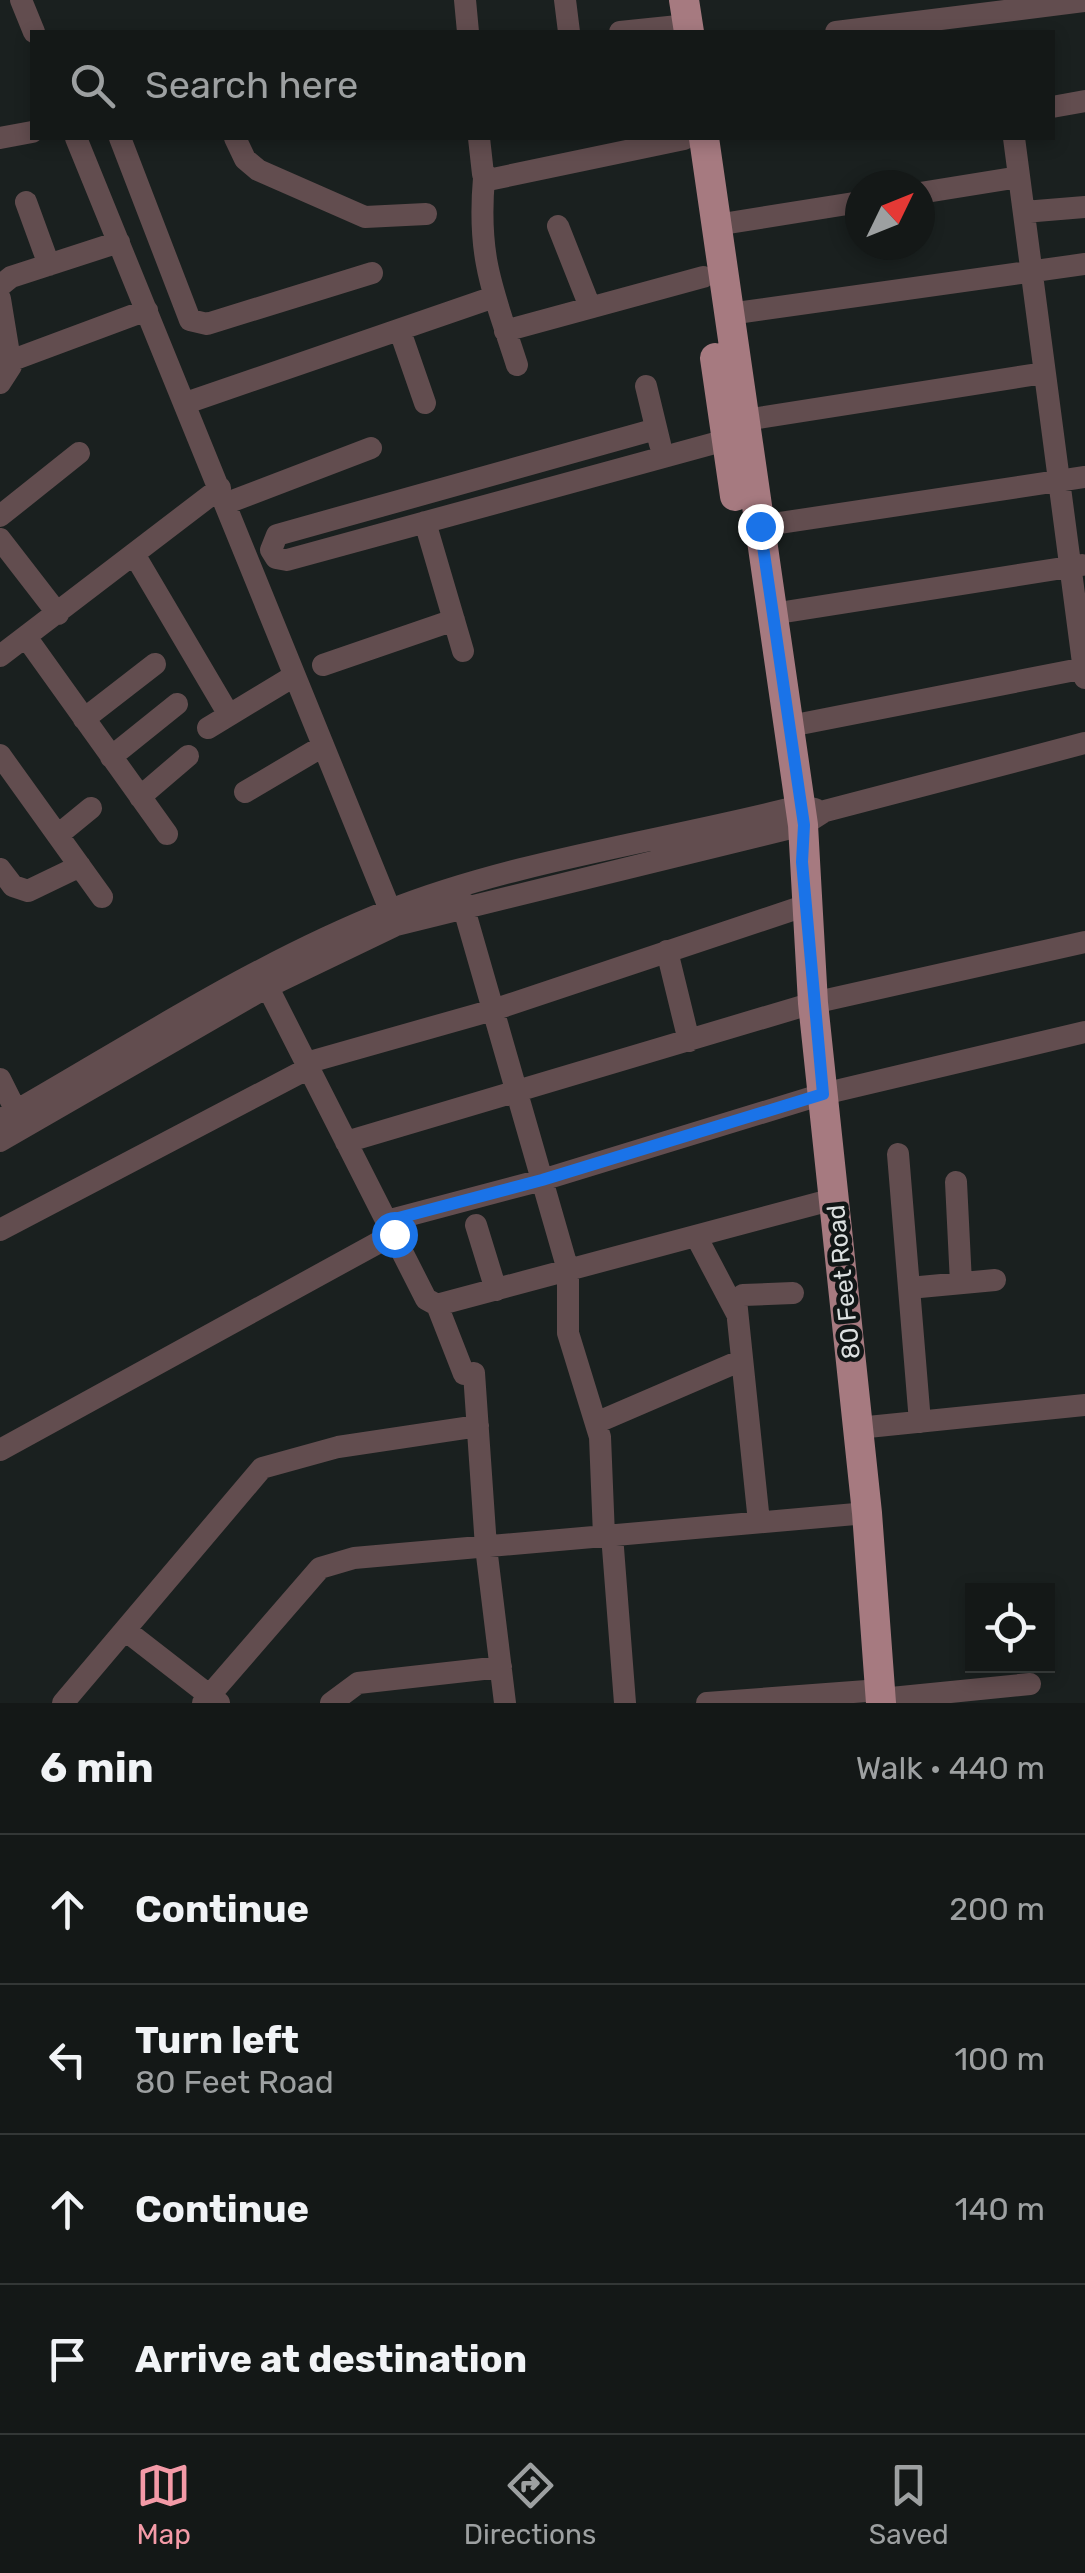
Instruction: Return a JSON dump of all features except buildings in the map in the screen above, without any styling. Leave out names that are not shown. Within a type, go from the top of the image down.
[{"type":"main road","points":[[701,140],[729,314],[735,430],[760,526],[800,816]]},
{"type":"main road","points":[[701,140],[703,277],[735,430],[800,816]]},
{"type":"main road","name":"80 Feet Road","points":[[800,816],[813,1003],[867,1513],[880,1698]]},
{"type":"street","points":[[0,3],[7,0]]},
{"type":"street","points":[[21,0],[33,30]]},
{"type":"street","points":[[465,0],[468,30]]},
{"type":"street","points":[[564,0],[569,30]]},
{"type":"street","points":[[871,30],[1085,1]]},
{"type":"street","points":[[629,30],[677,19]]},
{"type":"street","points":[[1055,106],[1085,101]]},
{"type":"street","points":[[0,138],[30,132]]},
{"type":"street","points":[[77,140],[393,918]]},
{"type":"street","points":[[121,140],[190,320],[207,324],[372,273]]},
{"type":"street","points":[[236,140],[246,159],[258,170],[365,218],[426,214]]},
{"type":"street","points":[[479,140],[484,178],[480,237],[494,297],[517,366]]},
{"type":"street","points":[[484,178],[695,140]]},
{"type":"street","points":[[790,726],[1084,672],[1077,566],[1059,482],[1014,140]]},
{"type":"street","points":[[935,190],[1019,177]]},
{"type":"street","points":[[26,202],[48,265]]},
{"type":"street","points":[[716,225],[845,204]]},
{"type":"street","points":[[1024,212],[1085,208]]},
{"type":"street","points":[[558,226],[590,307]]},
{"type":"street","points":[[0,286],[11,277],[119,242]]},
{"type":"street","points":[[729,314],[1085,264]]},
{"type":"street","points":[[506,330],[703,277]]},
{"type":"street","points":[[186,404],[494,297]]},
{"type":"street","points":[[0,299],[5,372],[146,310]]},
{"type":"street","points":[[400,331],[424,403]]},
{"type":"street","points":[[252,566],[276,558],[287,560],[664,457],[735,430],[1044,372]]},
{"type":"street","points":[[646,386],[664,457]]},
{"type":"street","points":[[276,558],[271,550],[277,534],[656,430]]},
{"type":"street","points":[[0,656],[134,554],[223,496],[371,448]]},
{"type":"street","points":[[587,448],[594,476]]},
{"type":"street","points":[[0,516],[79,452]]},
{"type":"street","points":[[760,526],[1085,478]]},
{"type":"street","points":[[461,484],[468,511]]},
{"type":"street","points":[[407,498],[463,652]]},
{"type":"street","points":[[367,510],[375,536]]},
{"type":"street","points":[[0,539],[58,614]]},
{"type":"street","points":[[134,554],[229,716]]},
{"type":"street","points":[[772,614],[1077,566]]},
{"type":"street","points":[[323,665],[454,620]]},
{"type":"street","points":[[26,637],[167,834]]},
{"type":"street","points":[[84,718],[155,664]]},
{"type":"street","points":[[208,728],[294,676]]},
{"type":"street","points":[[111,756],[177,704]]},
{"type":"street","points":[[0,1141],[13,1120],[263,979],[393,918],[461,897],[1085,744]]},
{"type":"street","points":[[245,792],[323,746]]},
{"type":"street","points":[[0,755],[102,897]]},
{"type":"street","points":[[140,797],[188,756]]},
{"type":"street","points":[[58,835],[91,808]]},
{"type":"street","points":[[0,869],[13,886],[28,891],[80,866]]},
{"type":"street","points":[[461,897],[568,1270],[568,1333],[598,1422],[625,1703]]},
{"type":"street","points":[[0,1230],[308,1066],[493,1010],[806,905]]},
{"type":"street","points":[[346,1142],[813,1003],[1085,942]]},
{"type":"street","points":[[667,951],[688,1040]]},
{"type":"street","points":[[263,979],[426,1299],[436,1304],[469,1374],[478,1426],[486,1547],[505,1703]]},
{"type":"street","points":[[0,1450],[390,1228],[823,1094],[1085,1032]]},
{"type":"street","points":[[0,1079],[13,1120]]},
{"type":"street","points":[[898,1154],[920,1422]]},
{"type":"street","points":[[956,1182],[961,1283]]},
{"type":"street","points":[[436,1304],[834,1199]]},
{"type":"street","points":[[476,1225],[496,1290]]},
{"type":"street","points":[[696,1236],[737,1314]]},
{"type":"street","points":[[909,1288],[995,1280]]},
{"type":"street","points":[[759,1522],[736,1300],[743,1295],[793,1293]]},
{"type":"street","points":[[598,1422],[742,1360]]},
{"type":"street","points":[[858,1428],[1085,1405]]},
{"type":"street","points":[[63,1703],[262,1468],[338,1447],[478,1426]]},
{"type":"street","points":[[125,1630],[211,1700],[320,1568],[354,1558],[867,1513]]},
{"type":"street","points":[[331,1703],[358,1683],[501,1668]]},
{"type":"street","points":[[708,1703],[880,1698],[1030,1684]]},
{"type":"route","points":[[394,1234],[387,1221],[542,1180],[823,1094],[802,862],[804,825],[760,526]]}]
